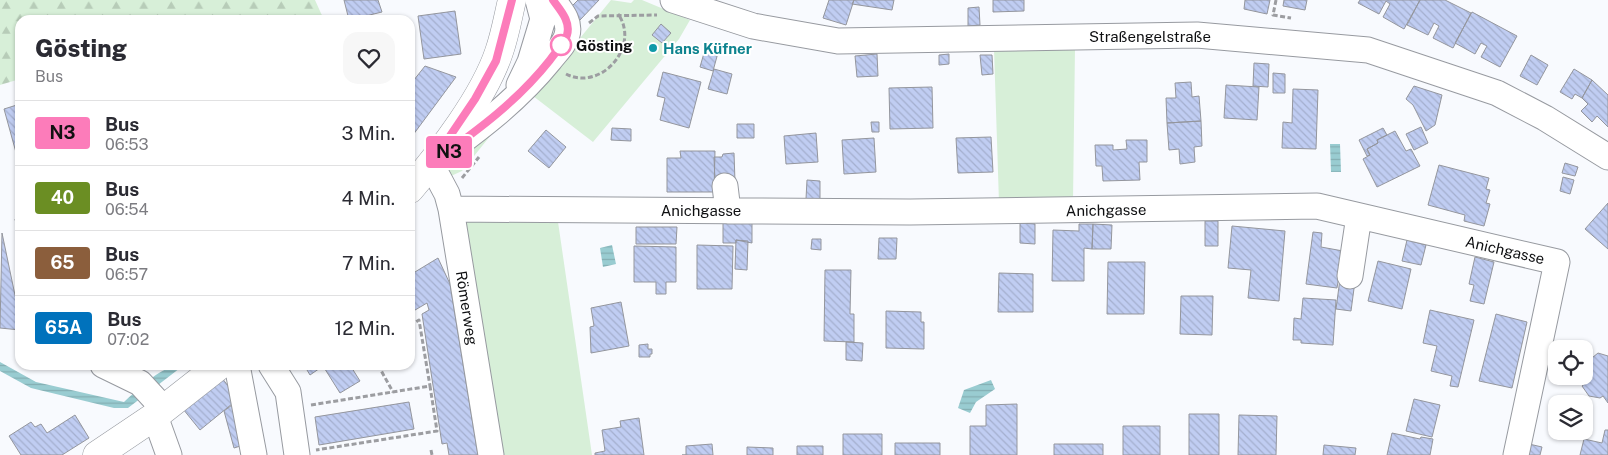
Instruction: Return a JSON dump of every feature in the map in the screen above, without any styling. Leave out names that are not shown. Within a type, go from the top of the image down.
[{"type":"main road","points":[[415,183],[431,164],[475,99],[499,52],[512,0]]},
{"type":"main road","points":[[97,455],[152,401],[211,370]]},
{"type":"street","points":[[496,117],[530,0]]},
{"type":"street","points":[[475,99],[472,110],[474,118],[485,123],[496,117],[517,88],[530,62],[543,19],[538,0]]},
{"type":"street","points":[[431,164],[496,117],[533,80],[567,35],[568,25],[563,13],[553,0]]},
{"type":"street","name":"Straßengelstraße","points":[[673,0],[753,26],[838,41],[1197,34],[1368,50],[1497,93],[1545,118],[1608,157]]},
{"type":"street","name":"Römerweg","points":[[431,164],[449,202],[491,455]]},
{"type":"street","points":[[725,186],[736,214]]},
{"type":"street","points":[[449,202],[511,194]]},
{"type":"street","name":"Anichgasse","points":[[449,202],[736,214],[1318,206],[1557,262],[1516,455]]},
{"type":"street","points":[[1350,276],[1360,216]]},
{"type":"street","points":[[110,370],[152,401],[170,455]]},
{"type":"street","points":[[238,370],[254,455]]},
{"type":"street","points":[[274,370],[288,392],[297,454]]},
{"type":"path","points":[[586,24],[598,16],[618,14],[649,16],[664,13],[673,0]]},
{"type":"path","points":[[1276,0],[1273,15],[1292,18]]},
{"type":"path","points":[[561,71],[572,77],[588,77],[605,71],[616,62],[624,44],[625,24],[618,14]]},
{"type":"path","points":[[297,454],[437,431],[419,320],[415,323]]},
{"type":"path","points":[[381,370],[393,392]]},
{"type":"path","points":[[290,408],[430,386]]},
{"type":"path","points":[[431,450],[432,455]]},
{"type":"green space","points":[[0,0],[315,0],[322,15],[15,15],[15,80],[0,85]]},
{"type":"green space","points":[[611,0],[631,3],[634,0],[642,0],[690,20],[679,39],[593,142],[533,96]]},
{"type":"green space","points":[[1075,48],[1073,201],[999,203],[994,49]]},
{"type":"green space","points":[[499,125],[462,171],[451,176],[446,168]]},
{"type":"green space","points":[[557,215],[592,455],[504,455],[465,222],[467,216]]},
{"type":"water","points":[[1330,144],[1340,144],[1341,172],[1331,172]]},
{"type":"water","points":[[612,245],[616,264],[603,267],[600,248]]},
{"type":"water","points":[[0,362],[36,382],[124,402],[159,373],[165,370],[177,370],[128,408],[114,408],[31,388],[0,371]]},
{"type":"water","points":[[991,380],[995,389],[976,402],[970,413],[958,408],[964,390]]},
{"type":"building","points":[[344,0],[378,0],[382,12],[370,15],[348,15]]},
{"type":"building","points":[[578,0],[599,0],[580,20],[569,9]]},
{"type":"building","points":[[829,0],[854,0],[846,25],[823,18]]},
{"type":"building","points":[[854,0],[894,0],[892,10],[852,4]]},
{"type":"building","points":[[993,0],[1024,0],[1024,11],[993,12]]},
{"type":"building","points":[[1245,0],[1270,0],[1267,14],[1244,9]]},
{"type":"building","points":[[1284,0],[1307,0],[1305,10],[1283,6]]},
{"type":"building","points":[[1360,0],[1420,0],[1404,29],[1383,17],[1390,4],[1386,1],[1379,14],[1358,3]]},
{"type":"building","points":[[1420,0],[1445,0],[1471,13],[1453,48],[1433,38],[1439,26],[1434,23],[1428,35],[1407,25]]},
{"type":"building","points":[[979,7],[980,25],[968,26],[968,8]]},
{"type":"building","points":[[455,11],[461,54],[424,59],[418,16]]},
{"type":"building","points":[[1472,12],[1517,36],[1500,67],[1481,57],[1487,46],[1481,43],[1475,54],[1455,43]]},
{"type":"building","points":[[661,24],[671,33],[662,43],[652,35]]},
{"type":"building","points":[[706,46],[719,49],[713,71],[700,67]]},
{"type":"building","points":[[877,54],[878,76],[857,77],[855,56]]},
{"type":"building","points":[[949,54],[949,64],[939,65],[939,55]]},
{"type":"building","points":[[980,55],[992,55],[993,74],[982,75]]},
{"type":"building","points":[[1531,55],[1548,65],[1537,85],[1520,76]]},
{"type":"building","points":[[1254,63],[1269,64],[1268,87],[1253,86]]},
{"type":"building","points":[[425,66],[456,77],[415,132],[415,79]]},
{"type":"building","points":[[714,69],[732,74],[727,94],[708,89]]},
{"type":"building","points":[[1574,69],[1592,80],[1582,98],[1575,94],[1572,99],[1560,92]]},
{"type":"building","points":[[663,72],[701,82],[689,128],[660,120],[665,98],[657,96]]},
{"type":"building","points":[[1273,73],[1285,74],[1285,93],[1273,93]]},
{"type":"building","points":[[1592,80],[1608,95],[1608,127],[1597,116],[1592,122],[1581,111],[1588,104],[1582,98]]},
{"type":"building","points":[[1191,82],[1192,97],[1199,96],[1201,121],[1167,123],[1166,98],[1176,98],[1175,83]]},
{"type":"building","points":[[1226,85],[1259,87],[1257,120],[1224,118]]},
{"type":"building","points":[[1414,86],[1442,95],[1435,125],[1426,131],[1413,105],[1406,99]]},
{"type":"building","points":[[932,87],[933,128],[890,129],[889,88]]},
{"type":"building","points":[[1293,89],[1318,90],[1316,149],[1282,148],[1283,122],[1292,123]]},
{"type":"building","points":[[15,106],[15,149],[4,109]]},
{"type":"building","points":[[1201,121],[1202,146],[1194,147],[1195,162],[1180,164],[1179,149],[1169,150],[1167,123]]},
{"type":"building","points":[[871,122],[879,122],[879,132],[872,132]]},
{"type":"building","points":[[737,124],[754,124],[754,138],[737,138]]},
{"type":"building","points":[[1421,127],[1428,143],[1414,150],[1406,134]]},
{"type":"building","points":[[612,128],[631,129],[631,141],[611,140]]},
{"type":"building","points":[[1383,128],[1387,135],[1377,140],[1378,143],[1367,149],[1370,155],[1367,156],[1359,140]]},
{"type":"building","points":[[546,130],[566,147],[549,168],[528,151]]},
{"type":"building","points":[[1395,131],[1406,151],[1411,149],[1420,166],[1377,187],[1363,159],[1370,155],[1367,149],[1378,143],[1377,140]]},
{"type":"building","points":[[816,133],[818,162],[786,164],[784,136]]},
{"type":"building","points":[[991,137],[993,172],[958,173],[956,138]]},
{"type":"building","points":[[874,138],[876,172],[844,174],[842,140]]},
{"type":"building","points":[[1126,140],[1147,140],[1147,162],[1139,162],[1140,180],[1103,181],[1102,166],[1096,166],[1095,145],[1113,145],[1113,150],[1127,149]]},
{"type":"building","points":[[680,151],[715,151],[714,192],[667,192],[667,158],[681,158]]},
{"type":"building","points":[[734,153],[735,182],[715,182],[714,157],[722,157],[723,154]]},
{"type":"building","points":[[1565,163],[1578,167],[1575,176],[1562,173]]},
{"type":"building","points":[[1439,165],[1489,178],[1486,189],[1490,190],[1486,203],[1490,204],[1484,226],[1464,221],[1465,215],[1428,205]]},
{"type":"building","points":[[1563,177],[1574,180],[1570,194],[1560,191]]},
{"type":"building","points":[[807,180],[820,181],[820,199],[806,199]]},
{"type":"building","points":[[1608,203],[1608,249],[1585,229]]},
{"type":"building","points":[[723,219],[752,220],[752,243],[736,240],[736,243],[723,243]]},
{"type":"building","points":[[1205,221],[1218,221],[1218,246],[1205,246]]},
{"type":"building","points":[[1020,223],[1035,224],[1035,244],[1020,243]]},
{"type":"building","points":[[1079,224],[1093,224],[1092,249],[1084,248],[1084,281],[1052,281],[1053,230],[1079,231]]},
{"type":"building","points":[[1093,224],[1112,225],[1111,249],[1092,249]]},
{"type":"building","points":[[1232,226],[1285,231],[1279,301],[1248,298],[1251,270],[1228,268]]},
{"type":"building","points":[[636,227],[677,227],[676,244],[636,244]]},
{"type":"building","points":[[1313,232],[1322,233],[1321,247],[1343,251],[1337,288],[1306,284]]},
{"type":"building","points":[[2,233],[15,295],[15,330],[0,328]]},
{"type":"building","points":[[879,238],[897,238],[896,259],[878,259]]},
{"type":"building","points":[[812,239],[821,239],[821,250],[811,249]]},
{"type":"building","points":[[736,240],[748,241],[747,270],[735,269]]},
{"type":"building","points":[[1407,240],[1426,245],[1421,265],[1402,261]]},
{"type":"building","points":[[697,245],[733,246],[732,289],[697,289]]},
{"type":"building","points":[[634,246],[676,247],[676,282],[666,282],[666,294],[656,294],[656,282],[634,282]]},
{"type":"building","points":[[1475,257],[1494,262],[1484,304],[1470,301],[1474,285],[1469,284]]},
{"type":"building","points":[[438,258],[450,284],[478,455],[449,455],[447,443],[442,444],[422,314],[429,310],[427,303],[415,310],[415,272]]},
{"type":"building","points":[[1378,261],[1411,269],[1402,309],[1368,301]]},
{"type":"building","points":[[1108,262],[1145,262],[1144,314],[1107,314]]},
{"type":"building","points":[[825,270],[851,270],[850,314],[854,314],[854,342],[824,341]]},
{"type":"building","points":[[999,273],[1033,274],[1033,312],[998,312]]},
{"type":"building","points":[[1340,279],[1355,281],[1351,311],[1336,309]]},
{"type":"building","points":[[1181,296],[1213,296],[1212,335],[1180,334]]},
{"type":"building","points":[[1303,298],[1336,300],[1333,345],[1301,343],[1301,340],[1293,340],[1294,318],[1301,319]]},
{"type":"building","points":[[621,302],[629,346],[591,353],[590,327],[594,326],[591,308]]},
{"type":"building","points":[[1430,310],[1474,320],[1458,387],[1450,386],[1452,376],[1431,371],[1437,346],[1423,343]]},
{"type":"building","points":[[886,311],[921,312],[921,322],[924,322],[924,349],[886,348]]},
{"type":"building","points":[[1496,314],[1527,322],[1512,388],[1479,381]]},
{"type":"building","points":[[846,342],[863,343],[862,361],[846,360]]},
{"type":"building","points":[[648,344],[648,349],[652,349],[650,357],[639,357],[639,345]]},
{"type":"building","points":[[1598,353],[1608,356],[1608,403],[1603,396],[1600,398],[1588,395],[1582,386],[1593,385],[1593,357]]},
{"type":"building","points":[[307,370],[317,370],[310,375]]},
{"type":"building","points":[[326,370],[353,370],[360,381],[340,393]]},
{"type":"building","points":[[222,378],[238,399],[200,430],[183,409]]},
{"type":"building","points":[[240,399],[247,444],[234,448],[224,411]]},
{"type":"building","points":[[1414,399],[1440,405],[1432,437],[1406,431]]},
{"type":"building","points":[[409,402],[414,429],[319,445],[315,417]]},
{"type":"building","points":[[1017,404],[1017,455],[970,455],[970,426],[986,426],[986,405]]},
{"type":"building","points":[[1189,414],[1219,414],[1219,455],[1189,455]]},
{"type":"building","points":[[75,415],[89,438],[62,455],[21,455],[9,436],[31,422],[35,427],[41,424],[47,433]]},
{"type":"building","points":[[1239,415],[1277,416],[1276,455],[1238,455]]},
{"type":"building","points":[[639,418],[644,455],[595,455],[595,453],[605,451],[602,430],[621,427],[620,421]]},
{"type":"building","points":[[1123,426],[1160,426],[1160,455],[1123,455]]},
{"type":"building","points":[[1605,430],[1608,430],[1608,455],[1580,455],[1584,440],[1602,443]]},
{"type":"building","points":[[1392,433],[1420,439],[1421,437],[1433,439],[1430,455],[1387,455]]},
{"type":"building","points":[[843,434],[882,434],[882,455],[843,455]]},
{"type":"building","points":[[895,443],[940,443],[940,455],[895,455]]},
{"type":"building","points":[[712,444],[713,455],[686,455],[686,446]]},
{"type":"building","points":[[1054,444],[1103,444],[1103,455],[1054,455]]},
{"type":"building","points":[[1529,444],[1542,447],[1540,455],[1527,455]]},
{"type":"building","points":[[1324,445],[1356,448],[1355,455],[1323,455]]},
{"type":"building","points":[[797,446],[823,446],[823,455],[797,455]]},
{"type":"building","points":[[747,447],[773,448],[773,455],[747,455]]},
{"type":"bus line","name":"N3","points":[[512,0],[496,61],[475,99],[431,164],[499,114],[526,89],[560,47],[567,35],[568,25],[563,13],[553,0]]},
{"type":"place","name":"Gösting","points":[[561,45]]},
{"type":"place","name":"Hans Küfner","points":[[653,48]]}]
